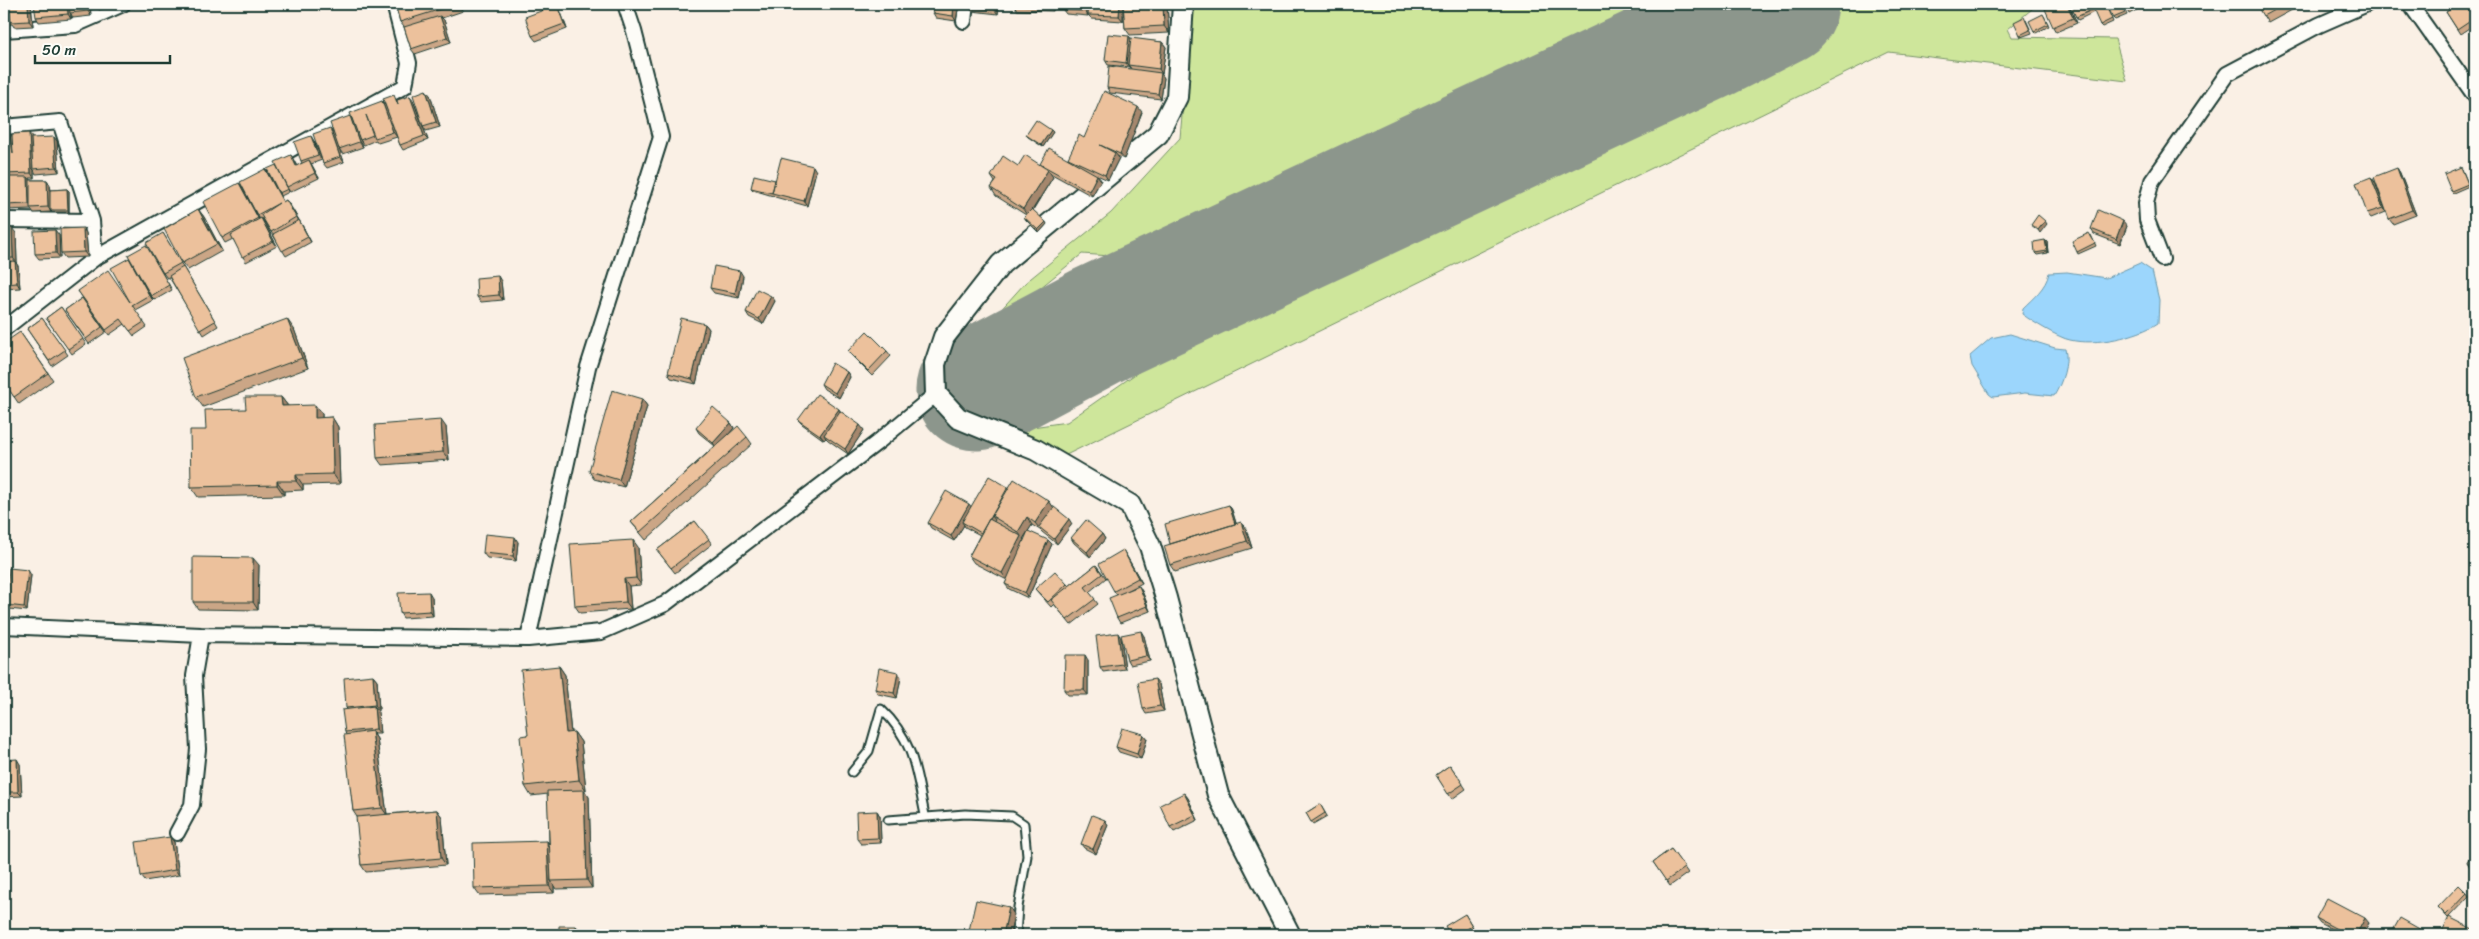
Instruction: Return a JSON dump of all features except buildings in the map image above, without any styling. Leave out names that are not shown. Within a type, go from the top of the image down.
[{"type":"main road","points":[[1183,4],[1177,97],[1158,134],[1001,264],[944,337],[935,364],[936,394],[958,418],[1036,450],[1130,505],[1150,546],[1166,598],[1218,795],[1290,935]]},
{"type":"street","points":[[4,30],[75,25],[123,4]]},
{"type":"street","points":[[4,329],[95,258],[405,86],[409,63],[394,4]]},
{"type":"street","points":[[528,639],[588,367],[660,137],[634,30],[625,4]]},
{"type":"street","points":[[964,21],[966,4]]},
{"type":"street","points":[[2162,258],[2147,220],[2146,203],[2152,181],[2226,74],[2319,24],[2367,4]]},
{"type":"street","points":[[2410,4],[2474,92]]},
{"type":"street","points":[[4,127],[60,122],[92,220],[95,258]]},
{"type":"street","points":[[4,220],[92,220]]},
{"type":"street","points":[[4,626],[201,635],[528,639],[601,632],[664,604],[878,442],[936,394]]},
{"type":"street","points":[[178,833],[192,805],[198,749],[194,676],[201,635]]},
{"type":"lane","points":[[852,772],[869,751],[881,710],[893,721],[910,747],[925,816]]},
{"type":"lane","points":[[888,820],[925,816],[1012,816],[1024,824],[1027,856],[1018,907],[1016,935]]},
{"type":"green space","points":[[1192,4],[1696,4],[1167,260],[1082,254],[998,322],[968,373],[973,406],[997,418],[1032,427],[1067,422],[1198,330],[1207,319],[1850,4],[2038,4],[2008,29],[2012,37],[2115,39],[2127,81],[1889,52],[1066,455],[972,416],[963,391],[968,356],[988,324],[1025,283],[1111,213],[1180,138]]},
{"type":"water","points":[[2140,263],[2152,271],[2159,300],[2158,323],[2149,328],[2116,339],[2080,342],[2059,336],[2022,314],[2023,308],[2042,288],[2049,273],[2067,272],[2106,278]]},
{"type":"water","points":[[2010,334],[2055,348],[2065,349],[2064,373],[2054,396],[2025,393],[1993,397],[1989,394],[1972,366],[1970,356],[1991,338]]},
{"type":"runway","points":[[976,390],[1100,324],[1709,39],[1778,4]]}]
